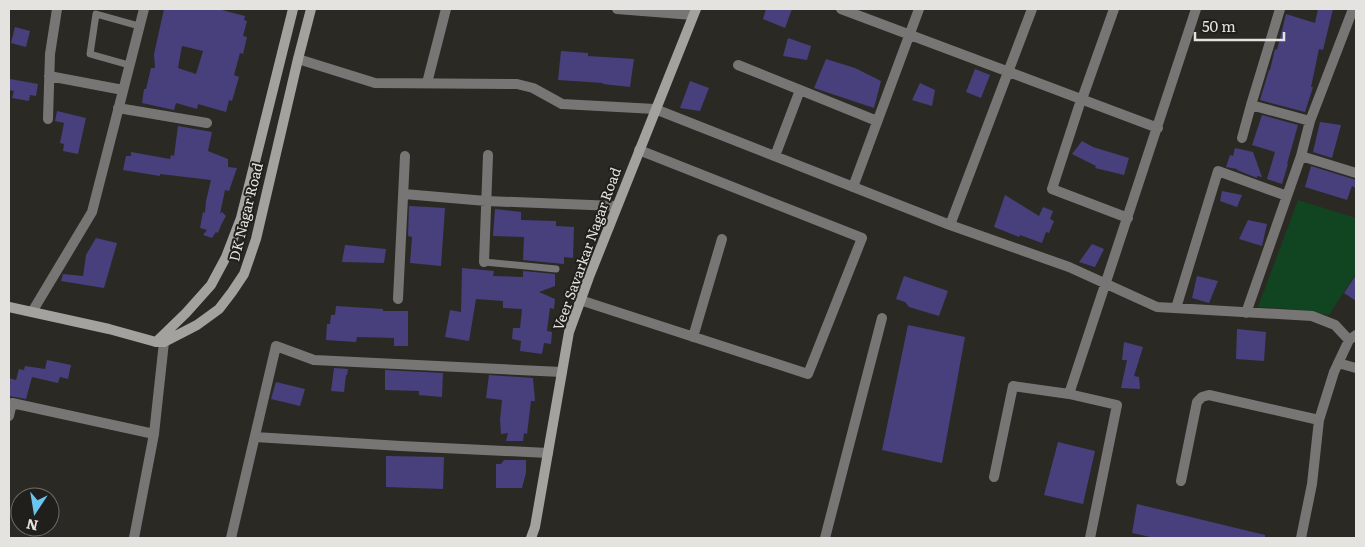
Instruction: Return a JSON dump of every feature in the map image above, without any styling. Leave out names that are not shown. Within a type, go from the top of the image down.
[{"type":"main road","name":"DK Nagar Road","points":[[160,342],[211,285],[226,257],[241,218],[293,9]]},
{"type":"main road","name":"DK Nagar Road","points":[[160,342],[197,325],[219,309],[244,274],[256,239],[311,9]]},
{"type":"main road","name":"Veer Savarkar Nagar Road","points":[[532,538],[569,332],[616,206],[694,12]]},
{"type":"main road","points":[[9,307],[160,342]]},
{"type":"street","points":[[48,119],[50,54],[57,9]]},
{"type":"street","points":[[32,312],[92,212],[144,9]]},
{"type":"street","points":[[427,83],[446,9]]},
{"type":"street","points":[[617,9],[694,12]]},
{"type":"street","points":[[841,9],[1158,128]]},
{"type":"street","points":[[853,187],[919,9]]},
{"type":"street","points":[[950,225],[1032,9]]},
{"type":"street","points":[[1114,9],[1081,100],[1052,189],[1128,218]]},
{"type":"street","points":[[1069,394],[1196,9]]},
{"type":"street","points":[[1242,138],[1280,9]]},
{"type":"street","points":[[1246,313],[1301,156],[1310,121],[1353,9]]},
{"type":"street","points":[[298,59],[374,83],[517,84],[533,88],[562,104],[655,109],[950,225],[1069,266],[1157,307],[1312,316],[1335,325],[1353,338],[1334,372],[1319,420],[1312,484],[1301,538]]},
{"type":"street","points":[[738,65],[877,121]]},
{"type":"street","points":[[49,76],[123,90]]},
{"type":"street","points":[[775,156],[800,90]]},
{"type":"street","points":[[1251,106],[1310,121]]},
{"type":"street","points":[[118,108],[207,123]]},
{"type":"street","points":[[580,300],[808,374],[862,238],[639,150]]},
{"type":"street","points":[[484,262],[488,155]]},
{"type":"street","points":[[398,299],[405,156]]},
{"type":"street","points":[[1301,156],[1356,173]]},
{"type":"street","points":[[1176,308],[1218,171],[1287,196]]},
{"type":"street","points":[[404,194],[486,201],[616,206]]},
{"type":"street","points":[[694,337],[722,239]]},
{"type":"street","points":[[825,538],[882,318]]},
{"type":"street","points":[[134,538],[154,434],[160,342]]},
{"type":"street","points":[[232,538],[276,346],[314,360],[562,372]]},
{"type":"street","points":[[1338,363],[1356,368]]},
{"type":"street","points":[[994,478],[1013,386],[1069,394],[1117,405],[1090,538]]},
{"type":"street","points":[[1181,481],[1197,402],[1202,397],[1210,395],[1319,420]]},
{"type":"street","points":[[9,416],[12,404],[154,434]]},
{"type":"street","points":[[255,437],[548,453]]},
{"type":"lane","points":[[129,65],[90,54],[96,14],[139,26]]},
{"type":"lane","points":[[484,262],[556,269]]},
{"type":"green space","points":[[1298,200],[1356,218],[1356,273],[1329,315],[1258,307]]},
{"type":"building","points":[[164,9],[218,9],[245,16],[244,20],[247,21],[243,36],[247,37],[243,54],[240,53],[234,75],[239,77],[232,101],[229,100],[226,112],[198,104],[197,109],[176,103],[174,110],[142,103],[144,89],[146,89],[151,68],[155,68],[154,54]],"holes":[[[182,46],[203,51],[196,74],[178,68]]]},
{"type":"building","points":[[766,9],[792,9],[785,28],[763,19]]},
{"type":"building","points":[[1318,9],[1333,9],[1323,50],[1319,49],[1311,87],[1313,87],[1305,112],[1260,100],[1275,49],[1277,50],[1286,14],[1315,23]]},
{"type":"building","points":[[15,27],[30,31],[26,47],[11,43]]},
{"type":"building","points":[[788,38],[811,46],[807,60],[783,56]]},
{"type":"building","points":[[561,51],[588,53],[588,56],[634,59],[630,87],[558,80]]},
{"type":"building","points":[[826,59],[855,68],[881,81],[874,108],[814,88]]},
{"type":"building","points":[[975,69],[990,75],[981,98],[966,92]]},
{"type":"building","points":[[10,79],[38,84],[36,96],[30,95],[29,101],[12,98],[14,91],[9,90]]},
{"type":"building","points":[[690,81],[709,88],[700,111],[680,108]]},
{"type":"building","points":[[920,83],[935,90],[932,106],[912,100]]},
{"type":"building","points":[[57,111],[86,118],[78,154],[63,151],[64,144],[60,143],[64,123],[55,121]]},
{"type":"building","points":[[1262,115],[1298,125],[1282,184],[1267,179],[1275,152],[1252,145]]},
{"type":"building","points":[[1320,122],[1341,125],[1332,158],[1313,152]]},
{"type":"building","points":[[178,126],[212,132],[208,151],[228,159],[228,167],[237,168],[229,191],[225,190],[220,214],[222,212],[226,216],[218,233],[216,232],[212,238],[203,235],[207,230],[200,228],[203,212],[205,213],[211,180],[160,174],[160,176],[123,170],[126,156],[131,156],[131,152],[170,159],[171,155],[174,156]]},
{"type":"building","points":[[1082,141],[1093,147],[1129,158],[1124,175],[1095,168],[1096,166],[1072,154]]},
{"type":"building","points":[[1235,148],[1253,152],[1262,177],[1257,176],[1257,178],[1237,169],[1226,167],[1230,155],[1233,156]]},
{"type":"building","points":[[1311,166],[1356,180],[1356,188],[1352,186],[1347,200],[1305,187]]},
{"type":"building","points":[[1222,191],[1242,195],[1237,207],[1220,201]]},
{"type":"building","points":[[1005,195],[1039,216],[1043,207],[1053,211],[1050,219],[1054,221],[1049,233],[1046,232],[1042,243],[1020,235],[1019,237],[994,227]]},
{"type":"building","points":[[409,206],[445,208],[441,266],[410,263],[412,237],[408,236]]},
{"type":"building","points":[[495,209],[521,212],[521,220],[556,221],[556,226],[574,227],[573,258],[564,257],[564,264],[523,260],[524,237],[493,236]]},
{"type":"building","points":[[1248,220],[1267,224],[1262,246],[1239,239]]},
{"type":"building","points":[[96,238],[117,243],[104,288],[61,281],[63,274],[83,276],[86,255]]},
{"type":"building","points":[[1092,244],[1104,249],[1095,267],[1079,262]]},
{"type":"building","points":[[345,245],[386,249],[384,263],[342,262]]},
{"type":"building","points":[[462,268],[494,271],[493,276],[523,277],[523,271],[555,274],[555,286],[539,292],[555,299],[554,309],[550,308],[547,331],[552,332],[551,344],[544,343],[542,354],[520,351],[521,341],[512,339],[513,328],[520,328],[522,309],[503,308],[503,301],[476,299],[469,341],[445,337],[450,310],[461,312]]},
{"type":"building","points":[[1356,275],[1356,301],[1344,293]]},
{"type":"building","points":[[904,276],[948,291],[939,316],[909,307],[905,302],[896,299]]},
{"type":"building","points":[[1197,276],[1218,281],[1209,303],[1192,298]]},
{"type":"building","points":[[336,306],[383,309],[383,311],[408,311],[408,346],[394,346],[394,338],[357,337],[356,342],[326,340],[327,324],[330,324],[331,315],[335,315]]},
{"type":"building","points":[[908,325],[965,337],[942,463],[882,450]]},
{"type":"building","points":[[1237,329],[1266,332],[1264,361],[1236,359]]},
{"type":"building","points":[[1124,342],[1143,347],[1134,376],[1139,377],[1140,389],[1121,388],[1127,360],[1122,360]]},
{"type":"building","points":[[47,360],[71,365],[68,379],[60,377],[58,383],[32,377],[26,399],[9,396],[9,378],[16,380],[19,369],[24,370],[25,366],[45,369]]},
{"type":"building","points":[[334,368],[348,369],[344,392],[331,391]]},
{"type":"building","points":[[385,370],[443,373],[442,397],[419,395],[419,391],[385,390]]},
{"type":"building","points":[[489,375],[533,378],[535,401],[531,401],[527,434],[524,433],[523,441],[506,441],[508,433],[501,434],[502,400],[486,398]]},
{"type":"building","points":[[276,382],[305,389],[300,406],[271,399]]},
{"type":"building","points":[[1058,442],[1095,451],[1083,504],[1044,495]]},
{"type":"building","points":[[386,456],[444,457],[443,489],[386,487]]},
{"type":"building","points":[[504,460],[526,460],[526,473],[522,488],[496,488],[496,464],[501,464]]},
{"type":"building","points":[[1137,504],[1265,535],[1265,538],[1155,538],[1132,533]]}]
